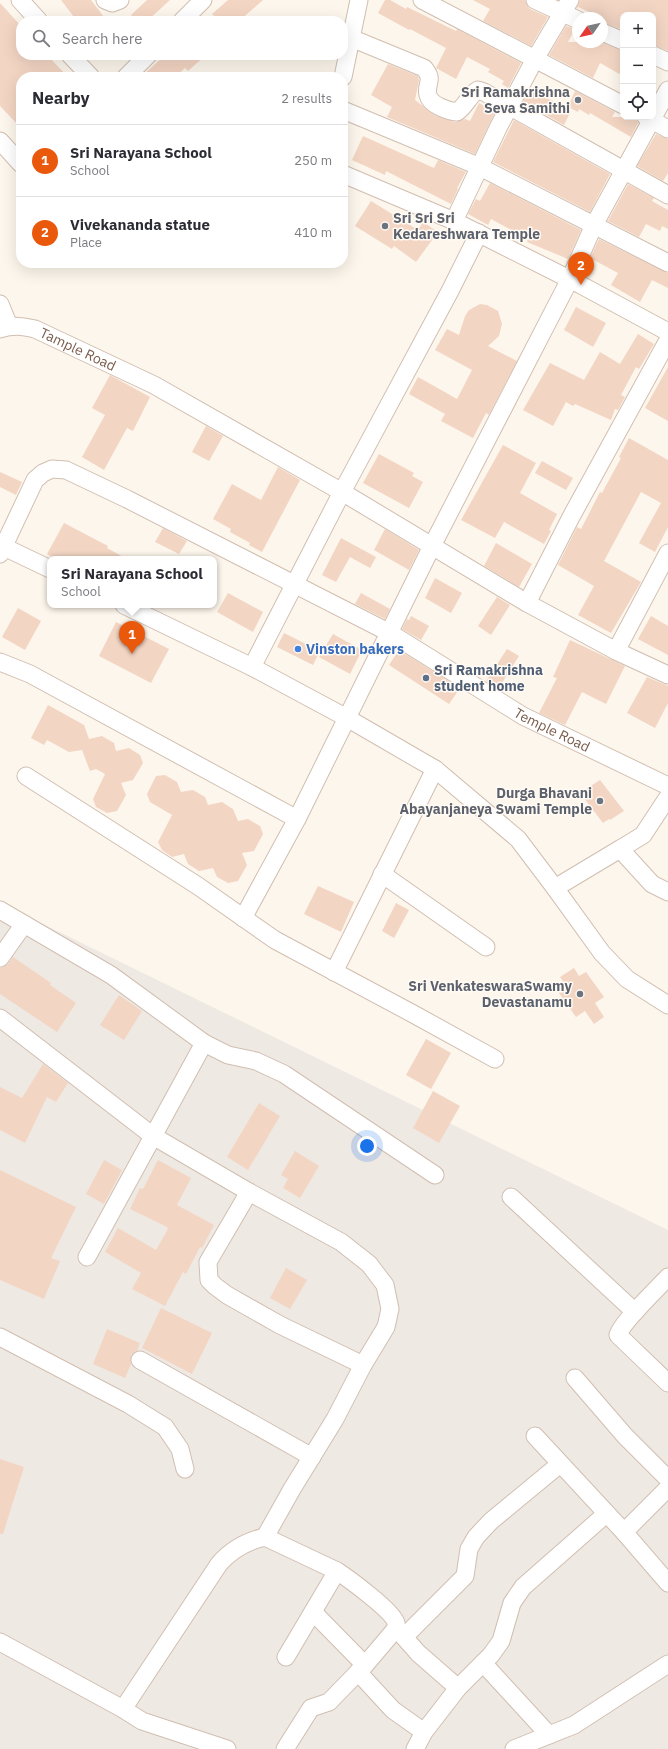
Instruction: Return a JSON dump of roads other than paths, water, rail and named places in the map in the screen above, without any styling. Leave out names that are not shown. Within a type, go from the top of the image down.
[{"type":"street","points":[[20,0],[34,16]]},
{"type":"street","points":[[105,0],[112,3],[120,0]]},
{"type":"street","points":[[187,16],[203,0]]},
{"type":"street","points":[[348,53],[359,0]]},
{"type":"street","points":[[422,0],[620,103]]},
{"type":"street","points":[[454,221],[478,166],[535,59],[570,11],[535,0]]},
{"type":"street","points":[[608,35],[620,40]]},
{"type":"street","points":[[351,38],[424,68],[429,74],[430,80],[427,94],[430,99],[449,111],[457,112],[463,108],[473,93],[478,90],[510,106],[668,195]]},
{"type":"street","points":[[656,56],[668,62]]},
{"type":"street","points":[[75,60],[85,72]]},
{"type":"street","points":[[131,72],[143,60]]},
{"type":"street","points":[[344,72],[346,60]]},
{"type":"street","points":[[656,108],[668,90]]},
{"type":"street","points":[[348,112],[478,166],[668,263]]},
{"type":"street","points":[[243,918],[297,819],[432,546],[570,279],[594,225],[648,120]]},
{"type":"street","points":[[651,120],[668,129]]},
{"type":"street","points":[[0,141],[16,159]]},
{"type":"street","points":[[348,176],[479,233],[570,279],[668,332]]},
{"type":"street","points":[[252,667],[342,492],[450,291],[479,233]]},
{"type":"street","points":[[0,304],[4,328]]},
{"type":"street","name":"Tample Road","points":[[4,328],[21,326],[35,329],[154,385],[342,492],[527,603],[616,650],[668,675]]},
{"type":"street","points":[[527,603],[668,340]]},
{"type":"street","name":"Temple Road","points":[[2,550],[36,480],[43,473],[52,469],[66,470],[134,502],[390,633],[523,716],[668,786]]},
{"type":"street","points":[[2,550],[47,568]]},
{"type":"street","points":[[616,650],[668,553]]},
{"type":"street","points":[[130,608],[252,667],[348,718],[435,769],[518,839],[602,954],[627,979],[668,1005]]},
{"type":"street","points":[[0,662],[30,674],[297,819]]},
{"type":"street","points":[[334,972],[435,769]]},
{"type":"street","points":[[26,776],[132,843],[275,940],[495,1059]]},
{"type":"street","points":[[555,888],[643,834],[668,797]]},
{"type":"street","points":[[620,849],[652,884],[668,892]]},
{"type":"street","points":[[382,874],[486,947]]},
{"type":"street","points":[[0,910],[111,975],[204,1043],[228,1055],[256,1061],[284,1074],[435,1175]]},
{"type":"street","points":[[0,958],[24,924]]},
{"type":"street","points":[[0,1018],[153,1136],[249,1192],[341,1242],[369,1264],[385,1285],[390,1309],[386,1327],[335,1419],[265,1537]]},
{"type":"street","points":[[87,1257],[204,1043]]},
{"type":"street","points":[[249,1192],[208,1262],[209,1280],[227,1295],[280,1325],[364,1365]]},
{"type":"street","points":[[511,1197],[635,1312]]},
{"type":"street","points":[[668,1277],[635,1312],[620,1330],[618,1335],[668,1383]]},
{"type":"street","points":[[0,1337],[128,1404],[165,1427],[180,1449],[185,1469]]},
{"type":"street","points":[[140,1360],[312,1457]]},
{"type":"street","points":[[575,1378],[625,1436],[668,1480]]},
{"type":"street","points":[[535,1436],[667,1578]]},
{"type":"street","points":[[285,1749],[311,1708],[329,1702],[400,1632],[465,1576],[469,1549],[476,1537],[491,1521],[560,1464]]},
{"type":"street","points":[[624,1532],[668,1488]]},
{"type":"street","points":[[415,1749],[424,1732],[458,1688],[502,1641],[512,1603],[523,1587],[606,1514]]},
{"type":"street","points":[[123,1709],[227,1554],[252,1540],[265,1537],[337,1571],[352,1581],[388,1613],[396,1622],[400,1632],[418,1652],[458,1688]]},
{"type":"street","points":[[286,1657],[337,1571]]},
{"type":"street","points":[[313,1612],[393,1710],[424,1732]]},
{"type":"street","points":[[0,1642],[123,1709],[142,1721],[227,1749]]},
{"type":"street","points":[[483,1663],[549,1735]]},
{"type":"street","points":[[514,1749],[574,1725],[668,1664]]},
{"type":"place","name":"Sri Ramakrishna Seva Samithi","points":[[578,100]]},
{"type":"place","name":"Sri Sri Sri Kedareshwara Temple","points":[[385,226]]},
{"type":"place","name":"Vivekananda statue","points":[[581,285]]},
{"type":"place","name":"Vinston bakers","points":[[298,649]]},
{"type":"place","name":"Sri Narayana School","points":[[132,654]]},
{"type":"place","name":"Sri Ramakrishna student home","points":[[426,678]]},
{"type":"place","name":"Durga Bhavani Abayanjaneya Swami Temple","points":[[600,801]]},
{"type":"place","name":"Sri VenkateswaraSwamy Devastanamu","points":[[580,994]]}]
